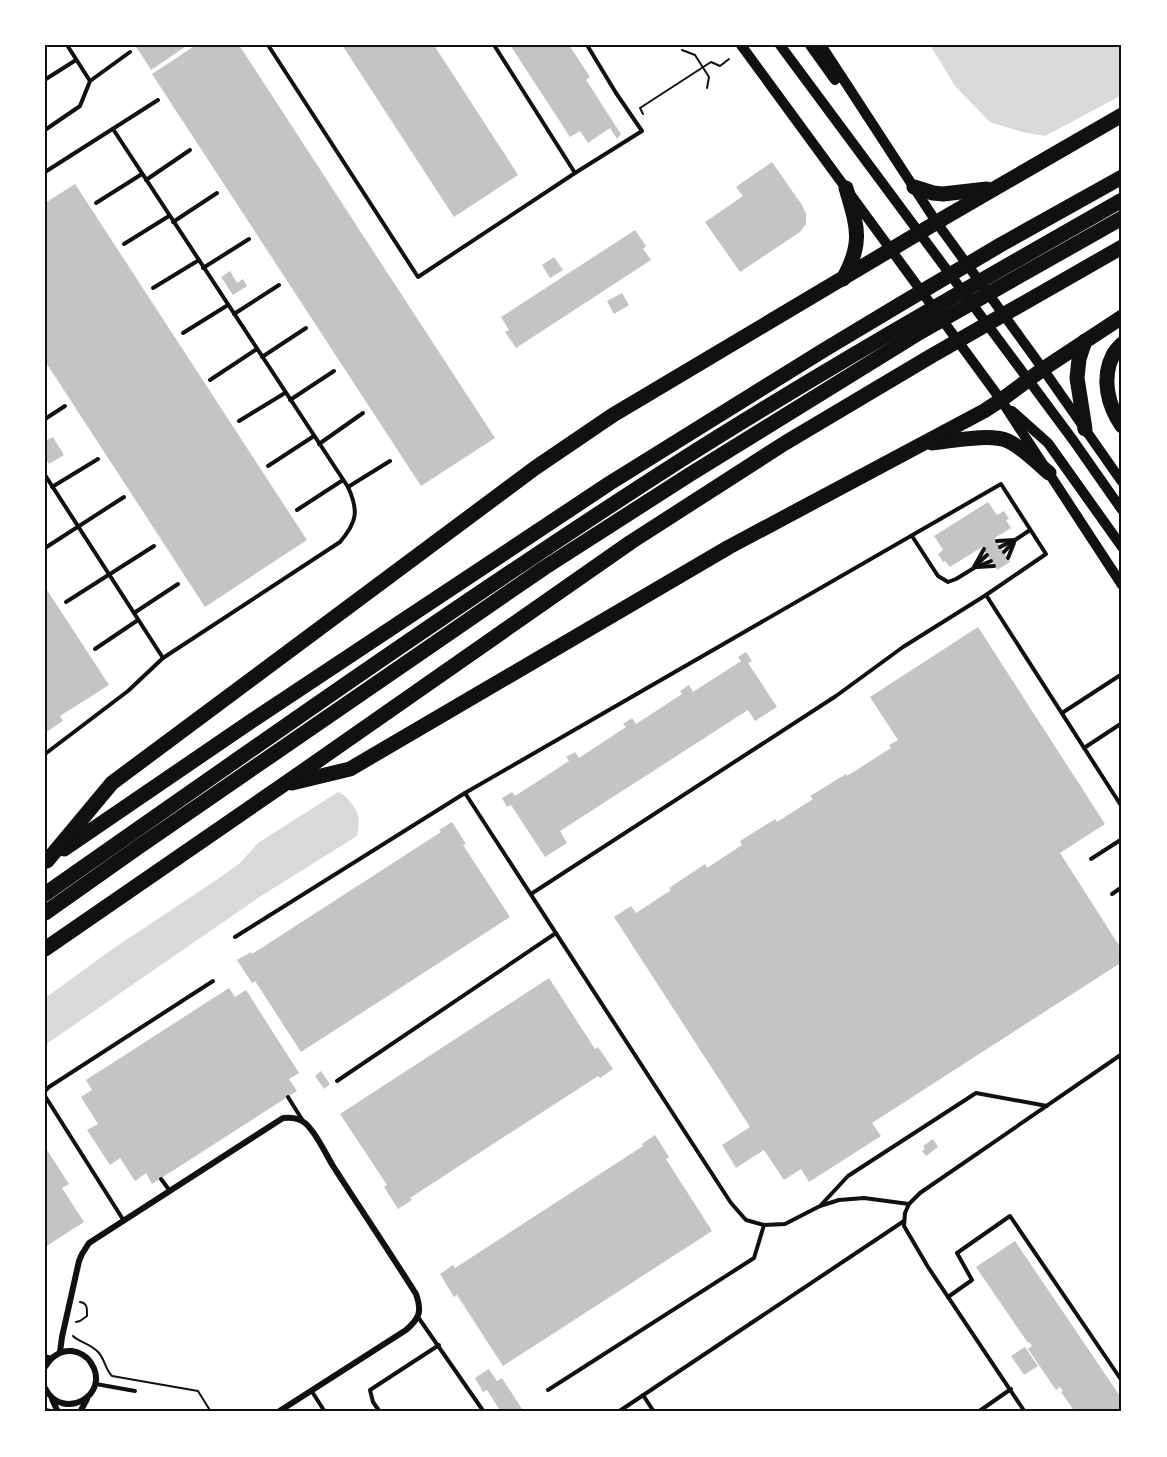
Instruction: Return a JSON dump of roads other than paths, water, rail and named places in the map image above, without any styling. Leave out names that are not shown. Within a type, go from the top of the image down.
[{"type":"highway","points":[[46,861],[112,783],[535,468],[613,415],[1122,115]]},
{"type":"highway","points":[[46,861],[259,716],[610,483],[899,305],[1122,177]]},
{"type":"highway","points":[[915,187],[943,194],[971,192],[999,186]]},
{"type":"highway","points":[[843,279],[851,266],[857,236],[857,225],[846,188]]},
{"type":"highway","points":[[45,913],[544,568],[699,469],[1009,264],[1122,200]]},
{"type":"highway","points":[[45,894],[310,709],[535,556],[707,444],[913,328],[1019,277],[1122,218]]},
{"type":"highway","points":[[45,949],[631,542],[785,443],[1122,247]]},
{"type":"highway","points":[[283,785],[350,769],[729,548],[1001,400],[1043,369],[1122,317]]},
{"type":"highway","points":[[1084,432],[1077,378],[1079,359],[1085,341]]},
{"type":"highway","points":[[1122,344],[1113,354],[1107,372],[1108,395],[1122,426]]},
{"type":"highway","points":[[924,443],[990,437],[1006,440],[1017,446],[1049,473]]},
{"type":"main road","points":[[741,45],[1001,400],[1122,585]]},
{"type":"main road","points":[[780,45],[1122,482]]},
{"type":"main road","points":[[810,45],[1084,432],[1122,469]]},
{"type":"main road","points":[[821,45],[938,223],[1043,369],[1084,432],[1122,510]]},
{"type":"main road","points":[[1001,400],[1048,443],[1122,547]]},
{"type":"street","points":[[60,1353],[80,1261],[89,1243],[283,1118],[289,1117],[303,1121],[310,1128],[416,1294],[420,1309],[418,1317],[406,1330],[278,1412]]},
{"type":"street","points":[[45,1366],[48,1357],[70,1351],[79,1353],[93,1365],[96,1383],[80,1412]]},
{"type":"street","points":[[45,1389],[57,1412]]},
{"type":"street","points":[[51,1398],[72,1405],[91,1394]]},
{"type":"lane","points":[[67,45],[90,81]]},
{"type":"lane","points":[[268,45],[418,277],[642,131],[587,45]]},
{"type":"lane","points":[[494,45],[575,173]]},
{"type":"lane","points":[[45,130],[80,106],[90,81],[130,52]]},
{"type":"lane","points":[[46,79],[76,60]]},
{"type":"lane","points":[[45,172],[158,100]]},
{"type":"lane","points":[[45,754],[128,691],[163,658],[340,542],[350,530],[354,517],[354,502],[348,487],[112,129]]},
{"type":"lane","points":[[146,180],[190,150]]},
{"type":"lane","points":[[96,203],[142,174]]},
{"type":"lane","points":[[173,222],[217,193]]},
{"type":"lane","points":[[124,244],[169,216]]},
{"type":"lane","points":[[203,268],[249,239]]},
{"type":"lane","points":[[153,288],[199,260]]},
{"type":"lane","points":[[234,314],[279,285]]},
{"type":"lane","points":[[183,333],[228,305]]},
{"type":"lane","points":[[262,357],[306,328]]},
{"type":"lane","points":[[210,380],[257,349]]},
{"type":"lane","points":[[290,400],[334,371]]},
{"type":"lane","points":[[239,421],[285,393]]},
{"type":"lane","points":[[45,419],[65,406]]},
{"type":"lane","points":[[319,444],[363,414]]},
{"type":"lane","points":[[268,466],[314,436]]},
{"type":"lane","points":[[52,487],[98,459]]},
{"type":"lane","points":[[348,487],[390,461]]},
{"type":"lane","points":[[45,475],[163,658]]},
{"type":"lane","points":[[297,510],[343,480]]},
{"type":"lane","points":[[235,937],[465,793],[1001,484],[1046,554],[903,647],[836,696],[531,894]]},
{"type":"lane","points":[[45,548],[124,497]]},
{"type":"lane","points":[[1004,552],[1030,530]]},
{"type":"lane","points":[[912,536],[938,576],[948,582],[991,561]]},
{"type":"lane","points":[[996,541],[1016,540]]},
{"type":"lane","points":[[1000,547],[1016,540]]},
{"type":"lane","points":[[1008,558],[1016,540]]},
{"type":"lane","points":[[66,602],[154,546]]},
{"type":"lane","points":[[974,568],[984,549]]},
{"type":"lane","points":[[974,568],[987,555]]},
{"type":"lane","points":[[974,568],[994,566]]},
{"type":"lane","points":[[134,613],[178,584]]},
{"type":"lane","points":[[986,595],[1122,807]]},
{"type":"lane","points":[[95,649],[138,620]]},
{"type":"lane","points":[[1062,713],[1122,674]]},
{"type":"lane","points":[[1084,748],[1122,723]]},
{"type":"lane","points":[[465,793],[730,1203],[746,1220],[764,1225],[785,1224],[820,1206],[839,1200],[864,1198],[909,1204]]},
{"type":"lane","points":[[1091,859],[1122,839]]},
{"type":"lane","points":[[1112,894],[1122,887]]},
{"type":"lane","points":[[337,1081],[556,933]]},
{"type":"lane","points":[[124,1221],[45,1093],[49,1086],[213,981]]},
{"type":"lane","points":[[1025,1412],[928,1267],[904,1226],[904,1213],[920,1193],[1122,1054]]},
{"type":"lane","points":[[820,1206],[848,1176],[976,1094],[1047,1106]]},
{"type":"lane","points":[[288,1097],[303,1121]]},
{"type":"lane","points":[[161,1179],[170,1191]]},
{"type":"lane","points":[[948,1297],[972,1280],[957,1253],[1010,1216],[1122,1381]]},
{"type":"lane","points":[[618,1412],[904,1220]]},
{"type":"lane","points":[[548,1390],[754,1258],[764,1225]]},
{"type":"lane","points":[[418,1317],[484,1412]]},
{"type":"lane","points":[[380,1412],[373,1402],[370,1390],[439,1345]]},
{"type":"lane","points":[[96,1383],[135,1391]]},
{"type":"lane","points":[[978,1412],[1011,1389]]},
{"type":"lane","points":[[311,1390],[325,1412]]},
{"type":"lane","points":[[643,1395],[654,1412]]},
{"type":"lane","points":[[45,1410],[57,1412]]}]
